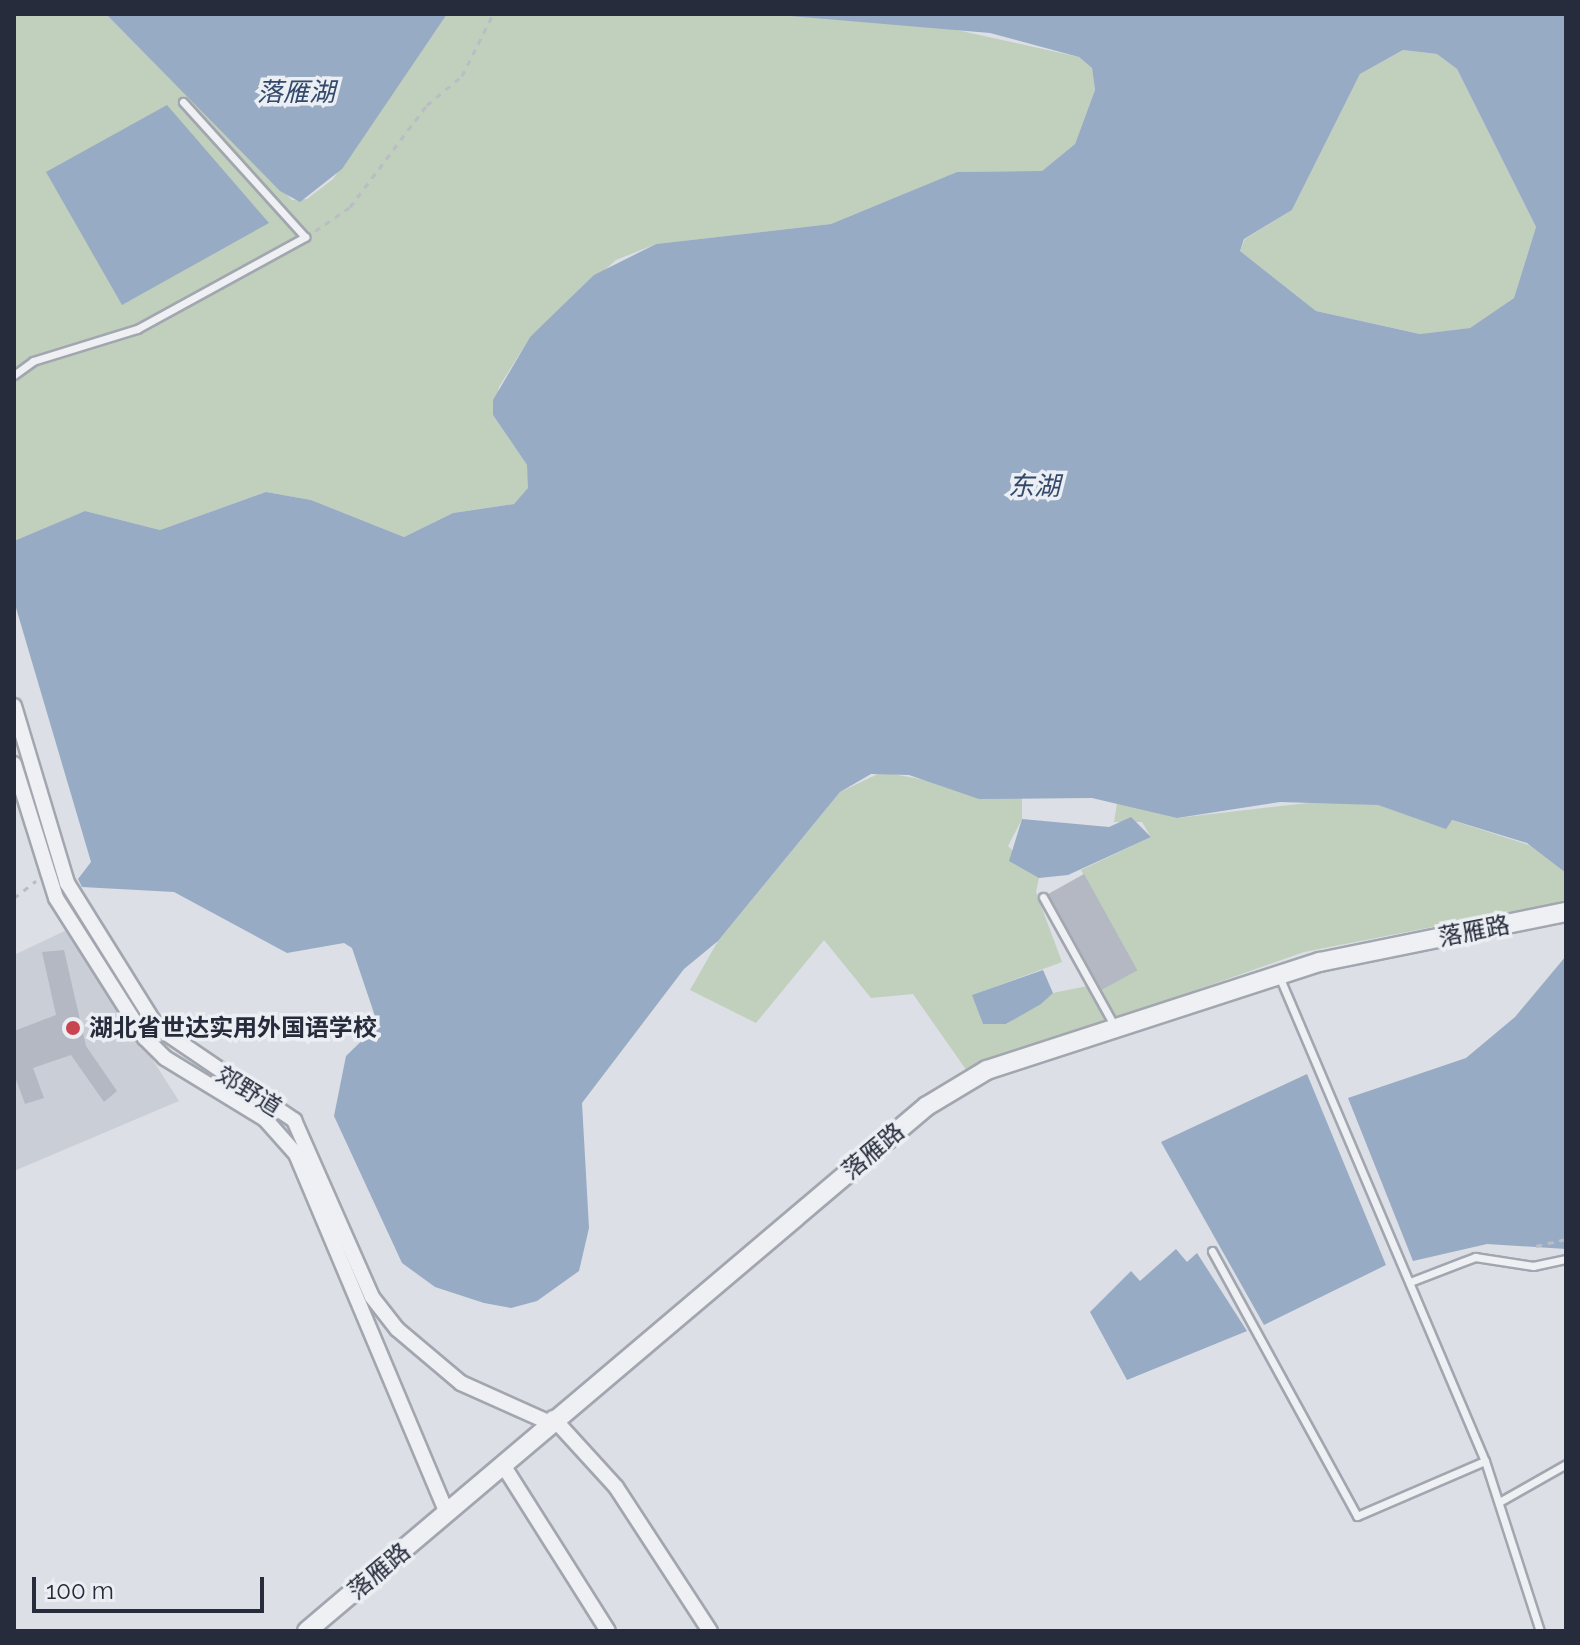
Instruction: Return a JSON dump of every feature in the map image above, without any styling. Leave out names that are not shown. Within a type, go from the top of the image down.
[{"type":"street","name":"郊野道","points":[[14,706],[67,883],[157,1027],[294,1120],[372,1297],[397,1329],[461,1383],[551,1420],[632,1509],[710,1631]]},
{"type":"street","points":[[14,764],[46,875],[152,1046],[288,1141],[447,1513]]},
{"type":"street","name":"落雁路","points":[[315,1628],[551,1420],[927,1106],[987,1070],[1279,975],[1566,912]]},
{"type":"street","points":[[503,1465],[608,1631]]},
{"type":"lane","points":[[14,375],[33,361],[137,329],[305,237],[183,102]]},
{"type":"lane","points":[[1043,897],[1115,1027]]},
{"type":"lane","points":[[1279,975],[1501,1501],[1540,1631]]},
{"type":"lane","points":[[1212,1251],[1357,1516],[1485,1461]]},
{"type":"lane","points":[[1410,1282],[1475,1257],[1533,1266],[1566,1259]]},
{"type":"lane","points":[[1501,1501],[1566,1464]]},
{"type":"path","points":[[305,237],[350,207],[427,105],[462,76],[493,14]]},
{"type":"path","points":[[14,898],[46,875]]},
{"type":"path","points":[[1536,1246],[1566,1239]]},
{"type":"shaded area","name":"湖北省世达实用外国语学校","points":[[69,929],[179,1101],[14,1171],[14,955]]},
{"type":"green space","points":[[14,14],[107,15],[292,200],[307,199],[333,179],[447,14],[767,14],[925,23],[1079,57],[1092,68],[1095,90],[1075,144],[1042,171],[957,172],[831,224],[656,244],[616,260],[530,337],[499,387],[493,415],[527,465],[529,488],[514,504],[453,513],[404,537],[311,500],[266,492],[160,530],[85,511],[14,541]]},
{"type":"green space","points":[[1403,50],[1437,54],[1457,69],[1536,227],[1514,298],[1470,328],[1421,334],[1316,311],[1240,251],[1245,239],[1292,210],[1360,74]]},
{"type":"green space","points":[[882,772],[1022,798],[1022,819],[1008,846],[1039,878],[1036,892],[1062,962],[973,995],[983,1024],[1007,1024],[1053,993],[1097,984],[1101,990],[1136,970],[1081,870],[1151,837],[1142,822],[1114,822],[1117,803],[1177,818],[1334,800],[1378,805],[1446,828],[1451,820],[1532,846],[1566,873],[1566,901],[1304,952],[967,1071],[913,994],[871,998],[824,940],[756,1023],[690,990],[718,941],[840,792]]},
{"type":"water","name":"落雁湖","points":[[106,14],[447,14],[342,169],[300,202],[280,191]]},
{"type":"water","name":"东湖","points":[[767,14],[1566,14],[1566,873],[1527,843],[1452,820],[1446,829],[1378,805],[1280,802],[1177,818],[1092,798],[979,799],[909,775],[871,774],[840,792],[718,941],[684,969],[582,1103],[589,1228],[579,1271],[537,1301],[511,1308],[435,1287],[402,1263],[334,1116],[346,1056],[378,1025],[352,948],[344,943],[287,953],[174,892],[82,887],[78,879],[91,862],[14,601],[14,541],[85,511],[160,530],[266,492],[311,500],[404,537],[453,513],[514,504],[528,488],[527,465],[493,415],[493,400],[530,337],[594,275],[656,244],[831,224],[957,172],[1042,171],[1075,144],[1095,90],[1092,68],[1079,57],[990,33]],"holes":[[[1403,50],[1437,54],[1457,69],[1536,227],[1514,298],[1470,328],[1420,334],[1316,311],[1240,251],[1244,239],[1292,210],[1360,74]]]},
{"type":"water","points":[[167,105],[269,223],[122,305],[46,172]]},
{"type":"water","points":[[1131,817],[1151,837],[1068,875],[1039,878],[1009,861],[1022,819],[1109,827]]},
{"type":"water","points":[[1566,956],[1566,1249],[1487,1244],[1413,1261],[1348,1098],[1466,1058],[1515,1017]]},
{"type":"water","points":[[1043,970],[1053,993],[1041,1004],[1006,1024],[983,1024],[972,995]]},
{"type":"water","points":[[1307,1074],[1386,1265],[1264,1325],[1161,1142]]},
{"type":"water","points":[[1176,1249],[1187,1262],[1197,1253],[1247,1331],[1127,1380],[1090,1312],[1131,1271],[1140,1281]]},
{"type":"building","points":[[1084,874],[1137,970],[1101,990],[1048,894]]},
{"type":"building","points":[[64,950],[86,1046],[117,1091],[104,1102],[71,1055],[33,1068],[44,1098],[25,1104],[14,1074],[14,1031],[56,1015],[42,952]]},
{"type":"place","name":"湖北省世达实用外国语学校","points":[[73,1028]]}]
